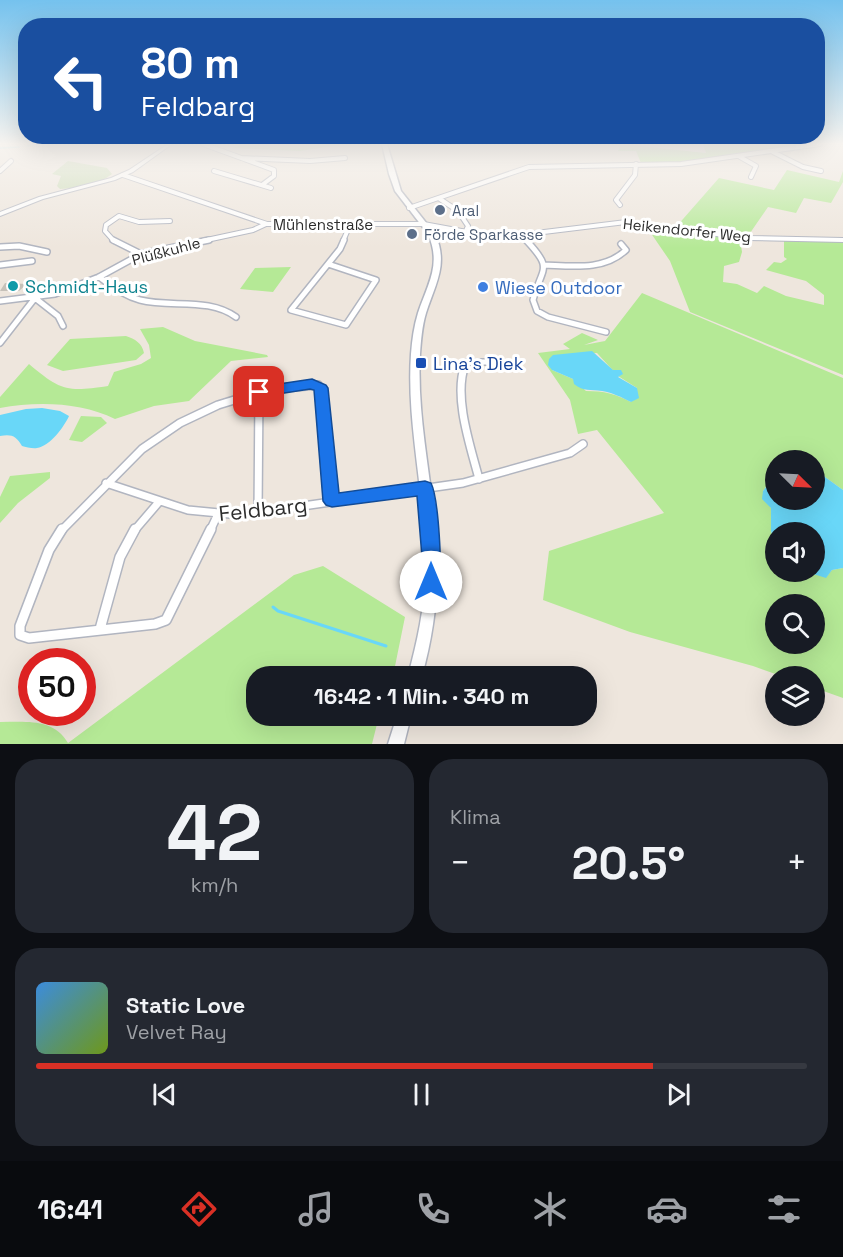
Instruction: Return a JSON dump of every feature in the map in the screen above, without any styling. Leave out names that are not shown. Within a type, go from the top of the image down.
[{"type":"main road","points":[[394,179],[397,189],[409,208],[424,225],[436,246],[438,262],[435,281],[420,319],[414,371],[417,431],[431,557],[431,583],[425,632],[417,666]]},
{"type":"main road","points":[[396,744],[401,726]]},
{"type":"street","points":[[0,214],[41,198],[114,179]]},
{"type":"street","name":"Mühlenstraße","points":[[134,179],[267,224],[424,225]]},
{"type":"street","points":[[240,179],[271,188]]},
{"type":"street","points":[[262,185],[270,179]]},
{"type":"street","points":[[409,208],[495,179]]},
{"type":"street","points":[[620,206],[616,200],[633,179]]},
{"type":"street","points":[[440,199],[462,215],[468,226],[465,232]]},
{"type":"street","points":[[141,254],[115,242],[105,231],[106,225],[119,216],[139,222],[170,221]]},
{"type":"street","name":"Heikendorfer Weg","points":[[424,225],[465,232],[522,235],[626,222],[731,236],[843,240]]},
{"type":"street","name":"Plüßkuhle","points":[[0,301],[35,298],[78,286],[141,254],[253,230],[267,224]]},
{"type":"street","points":[[328,264],[376,280],[346,326],[291,310],[340,249],[350,225]]},
{"type":"street","points":[[522,235],[539,254],[544,265],[543,276],[532,302],[534,308],[548,317],[572,321],[606,332]]},
{"type":"street","points":[[544,265],[601,263],[622,255],[626,250],[621,244]]},
{"type":"street","points":[[0,247],[19,246],[47,252]]},
{"type":"street","points":[[0,265],[32,261]]},
{"type":"street","points":[[99,277],[137,300],[170,305],[216,307],[235,314],[236,317]]},
{"type":"street","points":[[0,343],[35,298],[58,316],[63,326]]},
{"type":"street","points":[[479,479],[463,409],[462,369],[466,362],[473,361],[493,362],[506,366]]},
{"type":"street","points":[[217,516],[166,620],[156,624],[29,638],[20,635],[20,626],[49,550],[65,525],[142,449],[180,423],[218,405],[259,392],[312,384],[321,388],[332,501]]},
{"type":"street","points":[[258,512],[259,392]]},
{"type":"street","name":"Feldbarg","points":[[106,483],[158,503],[217,516],[479,479],[570,453],[583,444]]},
{"type":"street","points":[[100,629],[120,556],[135,530],[158,503]]},
{"type":"green space","points":[[60,179],[105,179],[80,187],[60,189],[57,186]]},
{"type":"green space","points":[[718,179],[774,190],[781,179],[825,179],[839,182],[843,179],[831,203],[804,198],[796,213],[768,207],[748,236],[676,227]]},
{"type":"green space","points":[[646,226],[740,239],[742,252],[739,262],[724,266],[723,282],[737,284],[757,293],[764,286],[786,296],[824,305],[824,295],[806,281],[766,270],[774,262],[781,263],[787,259],[784,257],[784,241],[843,242],[843,375],[690,312],[670,261]]},
{"type":"green space","points":[[291,267],[273,292],[240,289],[255,268]]},
{"type":"green space","points":[[642,293],[843,378],[843,490],[825,477],[825,450],[765,450],[765,488],[763,491],[765,510],[771,510],[771,522],[765,522],[765,582],[825,582],[825,577],[832,570],[843,568],[843,698],[825,692],[825,666],[765,666],[765,670],[630,632],[543,600],[549,551],[664,513],[597,430],[578,434],[570,400],[538,353],[570,349],[563,344],[582,333],[598,340],[584,345],[605,341]],"holes":[[[597,353],[618,376],[637,388],[631,402],[610,394],[586,391],[573,379],[552,370],[553,356]]]},
{"type":"green space","points":[[163,327],[195,341],[268,357],[231,361],[189,401],[154,406],[115,419],[88,409],[59,404],[29,404],[0,408],[0,397],[29,364],[49,380],[65,387],[83,389],[108,386],[114,372],[141,364],[151,358],[149,345],[140,329]]},
{"type":"green space","points":[[126,336],[138,342],[142,347],[144,353],[136,360],[63,371],[47,365],[70,339]]},
{"type":"green space","points":[[81,416],[101,417],[107,423],[82,442],[69,440]]},
{"type":"green space","points":[[50,472],[50,478],[18,503],[0,523],[0,497],[10,476]]},
{"type":"green space","points":[[323,566],[405,617],[395,666],[246,666],[246,726],[376,726],[372,744],[0,744],[0,722],[18,722],[18,726],[49,726],[62,735],[68,743],[91,726],[96,726],[96,722],[294,575]]},
{"type":"water","points":[[592,351],[613,370],[621,370],[623,374],[618,377],[637,388],[639,398],[631,402],[610,393],[581,388],[574,384],[573,379],[552,370],[548,365],[553,355]]},
{"type":"water","points":[[42,408],[60,411],[69,416],[47,444],[30,448],[22,446],[13,436],[0,436],[0,415]]},
{"type":"water","points":[[825,477],[843,490],[843,568],[832,570],[825,578],[825,522],[771,522],[771,510],[825,510]]},
{"type":"water","points":[[765,488],[765,502],[762,499]]},
{"type":"building","name":"Schmidt-Haus","points":[[5,283],[27,284],[19,291],[0,291]]},
{"type":"waterway","points":[[273,607],[278,611],[386,646]]},
{"type":"place","name":"Aral","points":[[440,210]]},
{"type":"place","name":"Förde Sparkasse","points":[[412,234]]},
{"type":"place","name":"Schmidt-Haus","points":[[13,286]]},
{"type":"place","name":"Wiese Outdoor","points":[[483,287]]},
{"type":"place","name":"Lina's Diek","points":[[421,363]]},
{"type":"route","points":[[259,392],[312,384],[321,388],[332,501],[425,488],[430,533],[431,582]]}]
